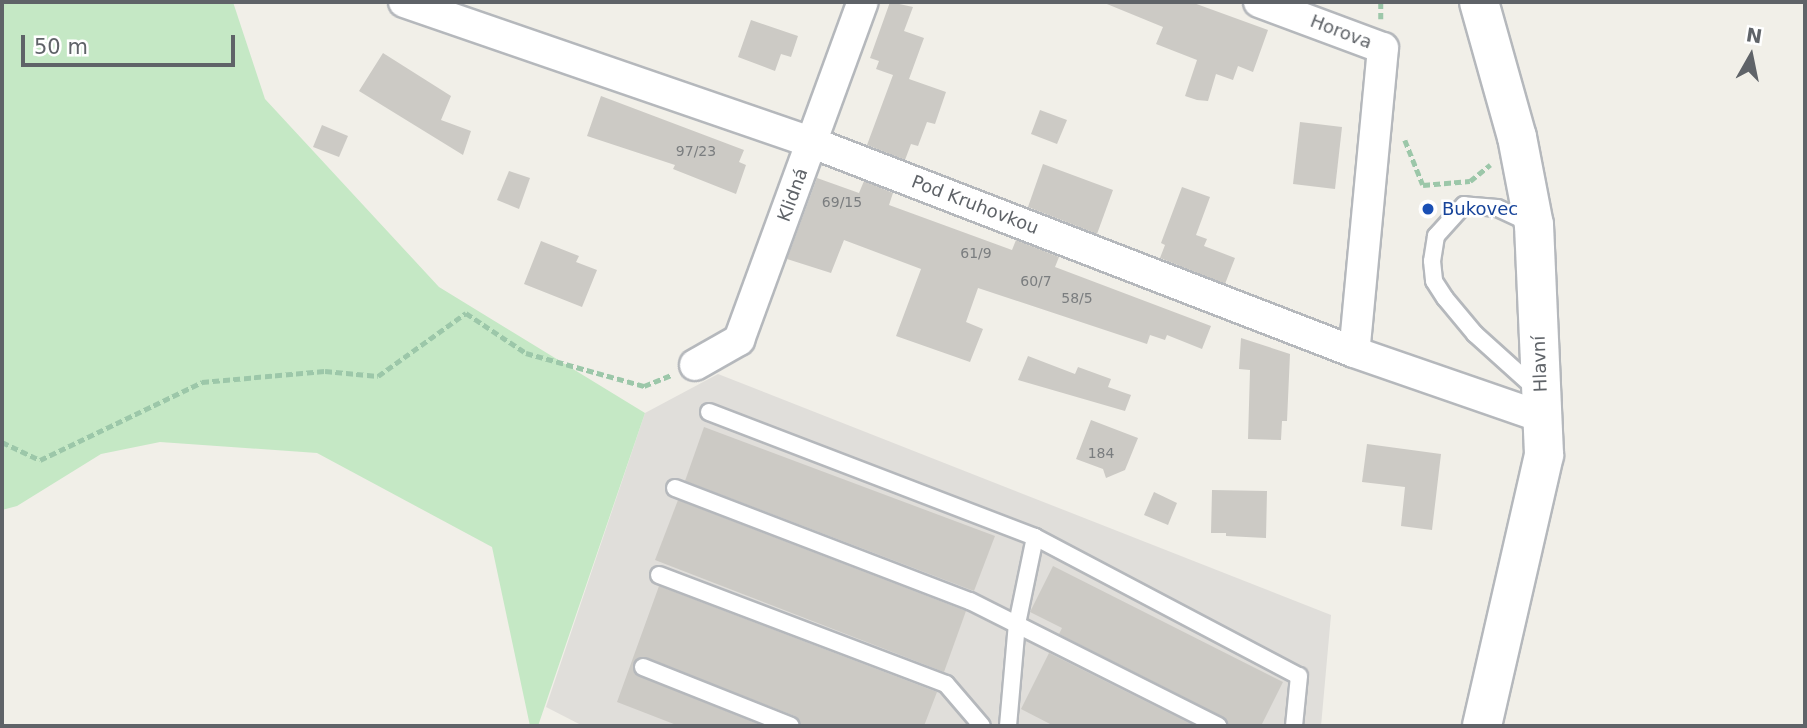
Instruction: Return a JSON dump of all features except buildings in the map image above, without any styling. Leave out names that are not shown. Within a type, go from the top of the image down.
[{"type":"street","name":"Pod Kruhovkou","points":[[404,2],[813,143],[1354,352],[1542,405]]},
{"type":"street","name":"Klidná","points":[[695,365],[739,340],[863,2]]},
{"type":"street","name":"Horova","points":[[1259,2],[1383,48],[1376,115]]},
{"type":"street","name":"Hlavní","points":[[1479,2],[1517,137],[1534,225],[1544,455],[1482,726]]},
{"type":"street","points":[[1354,352],[1376,115]]},
{"type":"lane","points":[[1534,225],[1497,208],[1464,205],[1436,236],[1432,261],[1434,281],[1444,298],[1542,405]]},
{"type":"lane","points":[[709,412],[1035,537],[1299,676],[1294,726]]},
{"type":"lane","points":[[675,488],[970,601],[1218,726]]},
{"type":"lane","points":[[1011,725],[1017,624],[1035,537]]},
{"type":"lane","points":[[659,575],[946,684],[982,726]]},
{"type":"lane","points":[[643,667],[791,726]]},
{"type":"path","points":[[1376,115],[1403,136],[1423,185],[1470,181],[1489,166],[1492,157]]},
{"type":"path","points":[[2,442],[40,460],[202,382],[325,371],[379,376],[466,313],[526,353],[644,386],[695,365]]},
{"type":"shaded area","points":[[718,374],[1331,615],[1321,726],[583,726],[546,707],[645,413]]},
{"type":"green space","points":[[2,2],[233,2],[265,99],[439,287],[645,413],[538,726],[530,726],[492,547],[317,453],[160,442],[101,454],[17,506],[2,510]]},
{"type":"place","name":"Bukovec","points":[[1428,209]]}]
